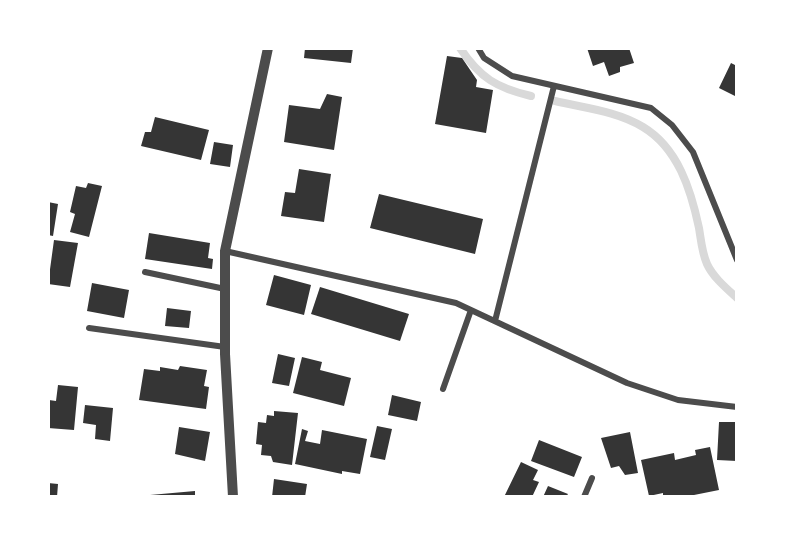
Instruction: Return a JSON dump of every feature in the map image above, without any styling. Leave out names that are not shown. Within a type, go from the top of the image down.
[{"type":"street","points":[[233,497],[225,347],[225,251],[268,48]]},
{"type":"street","points":[[478,48],[484,58],[512,76],[651,108],[672,125],[693,152],[737,260]]},
{"type":"street","points":[[495,321],[554,86]]},
{"type":"street","points":[[225,251],[456,303],[627,383],[678,400],[737,407]]},
{"type":"street","points":[[145,272],[225,289]]},
{"type":"street","points":[[443,389],[471,310]]},
{"type":"street","points":[[88,328],[225,347]]},
{"type":"street","points":[[584,497],[592,478]]},
{"type":"building","points":[[305,48],[353,48],[351,63],[304,58]]},
{"type":"building","points":[[587,48],[629,48],[634,63],[620,67],[620,72],[609,76],[604,62],[593,66]]},
{"type":"building","points":[[447,56],[462,58],[477,80],[476,87],[493,90],[486,133],[435,124]]},
{"type":"building","points":[[731,63],[737,66],[737,97],[719,88]]},
{"type":"building","points":[[327,94],[342,97],[334,150],[284,142],[289,105],[320,109]]},
{"type":"building","points":[[155,117],[209,130],[201,160],[141,146],[145,132],[151,132]]},
{"type":"building","points":[[214,142],[233,145],[230,167],[210,164]]},
{"type":"building","points":[[299,169],[331,174],[324,222],[281,216],[285,192],[295,193]]},
{"type":"building","points":[[88,183],[102,186],[89,237],[70,232],[75,214],[70,212],[76,186],[86,188]]},
{"type":"building","points":[[379,194],[483,219],[475,254],[370,228]]},
{"type":"building","points":[[48,202],[58,204],[53,236],[48,235]]},
{"type":"building","points":[[149,233],[210,243],[208,258],[213,259],[212,269],[145,259]]},
{"type":"building","points":[[54,240],[78,243],[70,287],[48,284]]},
{"type":"building","points":[[274,275],[311,285],[304,315],[266,305]]},
{"type":"building","points":[[92,283],[129,290],[124,318],[87,311]]},
{"type":"building","points":[[320,287],[409,314],[400,341],[311,314]]},
{"type":"building","points":[[167,308],[191,311],[189,328],[165,326]]},
{"type":"building","points":[[278,354],[295,358],[289,386],[272,383]]},
{"type":"building","points":[[302,357],[322,362],[320,370],[351,378],[344,406],[293,393]]},
{"type":"building","points":[[180,366],[207,370],[204,386],[209,387],[206,409],[139,400],[144,369],[160,371],[160,367],[178,370]]},
{"type":"building","points":[[58,385],[78,387],[74,430],[48,428],[49,400],[56,401]]},
{"type":"building","points":[[392,395],[421,402],[417,421],[388,415]]},
{"type":"building","points":[[85,405],[113,408],[110,441],[95,439],[96,425],[83,423]]},
{"type":"building","points":[[274,411],[298,413],[292,465],[273,462],[271,456],[261,455],[262,445],[256,444],[258,422],[266,423],[267,415],[274,416]]},
{"type":"building","points":[[719,422],[737,422],[737,461],[717,460]]},
{"type":"building","points":[[377,426],[392,429],[385,460],[370,457]]},
{"type":"building","points":[[179,427],[210,432],[205,461],[175,454]]},
{"type":"building","points":[[302,429],[308,431],[305,441],[320,444],[322,430],[367,439],[360,474],[342,471],[342,474],[295,464]]},
{"type":"building","points":[[630,432],[638,473],[625,475],[619,466],[611,468],[601,438]]},
{"type":"building","points":[[539,440],[582,457],[574,477],[531,461]]},
{"type":"building","points":[[710,447],[719,490],[684,497],[663,497],[663,493],[649,496],[641,460],[674,453],[675,460],[696,455],[695,450]]},
{"type":"building","points":[[521,462],[538,470],[533,480],[539,482],[532,497],[522,495],[521,497],[504,497]]},
{"type":"building","points":[[274,479],[307,484],[305,497],[272,497]]},
{"type":"building","points":[[48,483],[58,484],[57,497],[48,497]]},
{"type":"building","points":[[548,486],[568,494],[566,497],[543,497]]},
{"type":"building","points":[[195,491],[195,497],[150,497],[150,495]]},
{"type":"waterway","points":[[460,48],[475,67],[490,80],[508,89],[531,96]]},
{"type":"waterway","points":[[555,101],[622,117],[643,127],[665,146],[674,158],[687,185],[707,264],[716,278],[737,298]]}]
